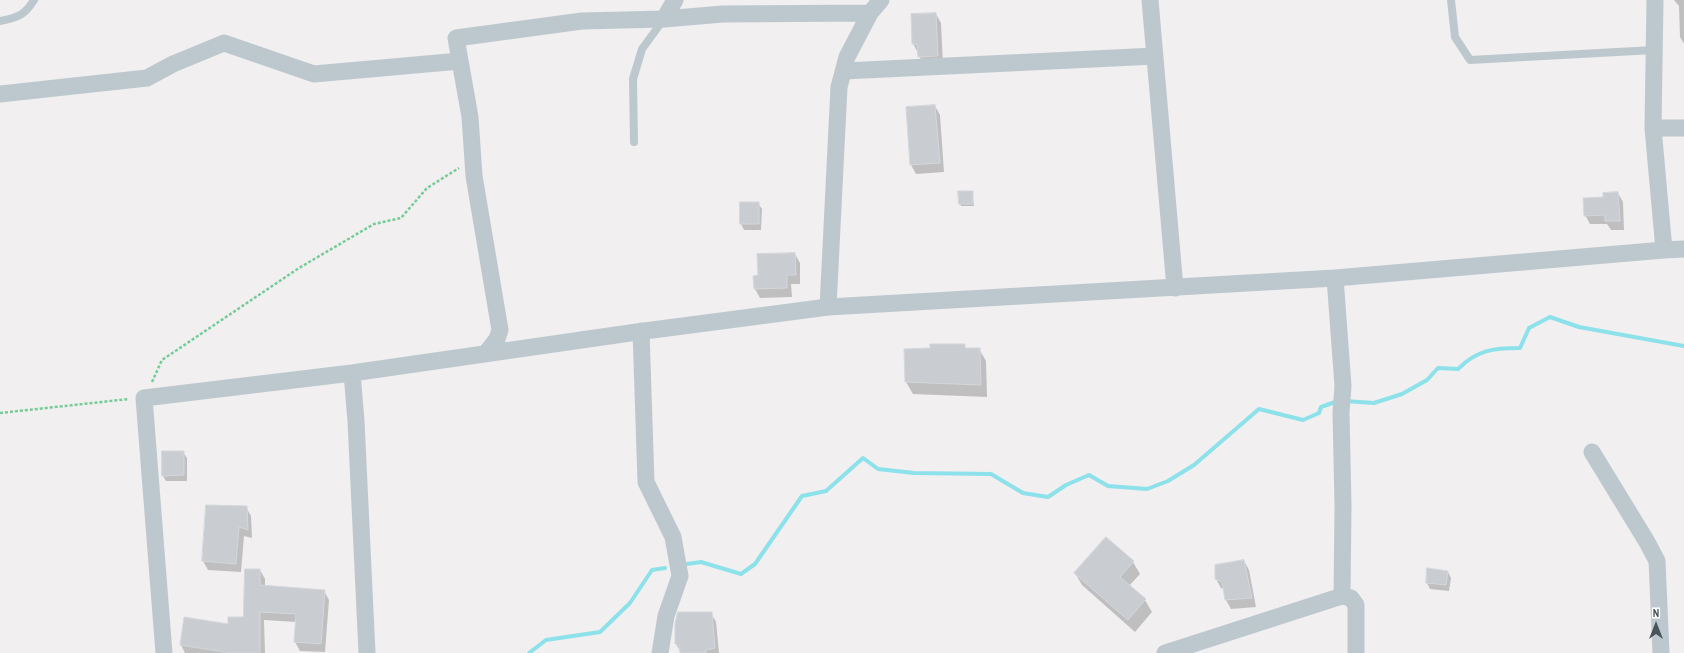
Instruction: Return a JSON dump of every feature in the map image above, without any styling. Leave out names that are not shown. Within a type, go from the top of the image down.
[{"type":"street","points":[[664,19],[676,0]]},
{"type":"street","points":[[828,307],[839,87],[847,57],[870,13],[881,0]]},
{"type":"street","points":[[1150,0],[1175,288]]},
{"type":"street","points":[[1655,0],[1653,128],[1664,250]]},
{"type":"street","points":[[486,353],[497,338],[500,330],[474,176],[470,117],[456,38],[582,21],[664,19],[723,14],[870,13]]},
{"type":"street","points":[[0,94],[147,78],[173,64],[224,43],[314,74],[460,60]]},
{"type":"street","points":[[844,71],[1155,56]]},
{"type":"street","points":[[1653,128],[1684,128]]},
{"type":"street","points":[[164,653],[144,398],[352,373],[641,331],[828,307],[1336,278],[1684,249]]},
{"type":"street","points":[[1336,278],[1343,386],[1341,412],[1343,506],[1342,596]]},
{"type":"street","points":[[641,331],[646,482],[673,537],[680,576],[666,616],[660,653]]},
{"type":"street","points":[[352,373],[356,422],[367,653]]},
{"type":"street","points":[[1592,452],[1643,535],[1657,561],[1661,653]]},
{"type":"street","points":[[1165,653],[1342,596],[1351,598],[1356,605],[1356,653]]},
{"type":"lane","points":[[0,21],[17,18],[30,8],[34,0]]},
{"type":"lane","points":[[1451,0],[1455,37],[1470,60],[1654,50]]},
{"type":"lane","points":[[634,142],[633,79],[642,49],[664,19]]},
{"type":"path","points":[[0,413],[144,398],[162,360],[299,268],[374,224],[401,218],[428,188],[473,159]]},
{"type":"building","points":[[936,13],[938,56],[918,57],[917,44],[912,44],[911,14]]},
{"type":"building","points":[[935,105],[940,163],[910,165],[906,107]]},
{"type":"building","points":[[958,191],[973,191],[973,204],[959,204]]},
{"type":"building","points":[[1618,192],[1620,221],[1605,221],[1605,215],[1584,216],[1583,198],[1603,197],[1603,193]]},
{"type":"building","points":[[740,202],[759,202],[759,224],[740,224]]},
{"type":"building","points":[[795,253],[796,275],[787,275],[787,288],[754,289],[753,276],[758,275],[757,254]]},
{"type":"building","points":[[930,344],[965,344],[965,348],[980,348],[981,385],[905,382],[904,349],[930,348]]},
{"type":"building","points":[[162,451],[184,451],[184,475],[162,476]]},
{"type":"building","points":[[206,505],[247,506],[248,530],[239,527],[236,564],[202,561]]},
{"type":"building","points":[[1106,537],[1134,561],[1120,577],[1146,599],[1128,620],[1074,573]]},
{"type":"building","points":[[1244,560],[1252,598],[1225,600],[1222,582],[1215,579],[1215,565]]},
{"type":"building","points":[[1427,568],[1448,571],[1446,585],[1426,583]]},
{"type":"building","points":[[245,569],[260,569],[260,585],[325,590],[321,644],[294,642],[296,614],[260,612],[260,653],[231,653],[180,645],[184,617],[228,624],[228,617],[243,617]]},
{"type":"building","points":[[678,612],[712,612],[715,648],[706,650],[706,653],[680,653],[679,645],[675,644],[675,624]]},
{"type":"waterway","points":[[1345,401],[1374,403],[1402,394],[1427,380],[1438,368],[1458,369],[1472,358],[1486,351],[1520,348],[1529,328],[1550,317],[1579,327],[1684,346]]},
{"type":"waterway","points":[[687,564],[701,562],[741,574],[755,564],[802,496],[826,491],[863,458],[878,469],[914,473],[991,474],[1023,493],[1048,497],[1066,485],[1089,475],[1108,486],[1147,489],[1168,481],[1194,465],[1259,409],[1303,420],[1319,413],[1321,407],[1338,401]]},
{"type":"waterway","points":[[529,653],[546,640],[600,632],[630,603],[652,570],[665,568]]}]
